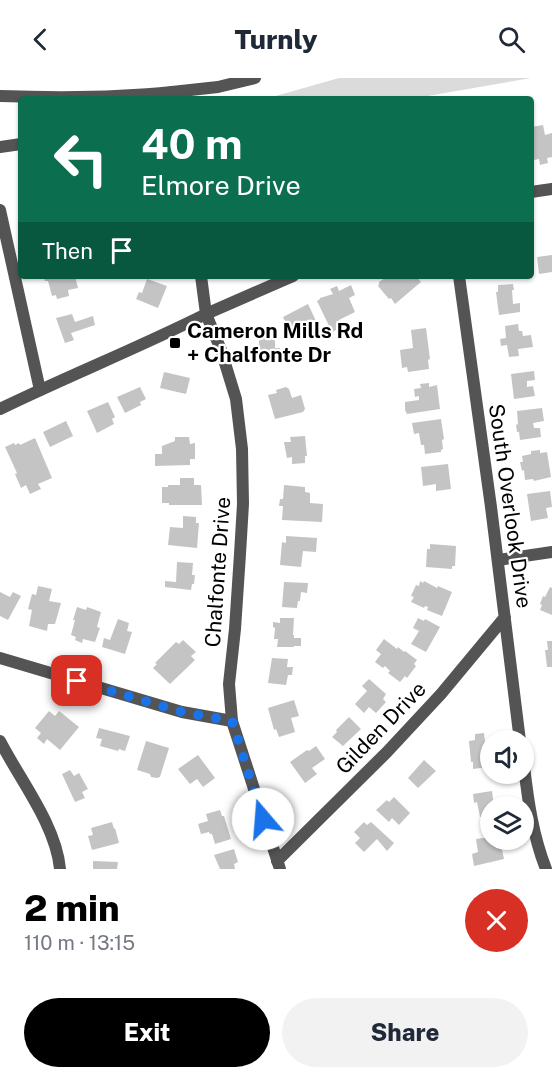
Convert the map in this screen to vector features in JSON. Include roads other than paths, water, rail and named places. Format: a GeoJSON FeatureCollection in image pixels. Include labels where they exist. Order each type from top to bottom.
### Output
{"type":"FeatureCollection","features":[{"type":"Feature","properties":{"kind":"street"},"geometry":{"type":"LineString","coordinates":[[138,96],[172,95],[255,78]]}},
{"type":"Feature","properties":{"kind":"street"},"geometry":{"type":"LineString","coordinates":[[0,96],[18,96]]}},
{"type":"Feature","properties":{"kind":"street"},"geometry":{"type":"LineString","coordinates":[[0,147],[18,144]]}},
{"type":"Feature","properties":{"kind":"street"},"geometry":{"type":"LineString","coordinates":[[534,192],[552,189]]}},
{"type":"Feature","properties":{"kind":"street"},"geometry":{"type":"LineString","coordinates":[[0,210],[40,390]]}},
{"type":"Feature","properties":{"kind":"street","name":"Chalfonte Drive"},"geometry":{"type":"LineString","coordinates":[[201,279],[206,314],[221,350],[236,399],[242,449],[243,504],[235,629],[228,684],[232,721],[279,865]]}},
{"type":"Feature","properties":{"kind":"street"},"geometry":{"type":"LineString","coordinates":[[0,409],[286,279]]}},
{"type":"Feature","properties":{"kind":"street","name":"South Overlook Drive"},"geometry":{"type":"LineString","coordinates":[[459,279],[519,730]]}},
{"type":"Feature","properties":{"kind":"street"},"geometry":{"type":"LineString","coordinates":[[498,560],[552,552]]}},
{"type":"Feature","properties":{"kind":"street","name":"Gilden Drive"},"geometry":{"type":"LineString","coordinates":[[279,865],[441,694],[505,617]]}},
{"type":"Feature","properties":{"kind":"street"},"geometry":{"type":"LineString","coordinates":[[0,658],[182,712],[232,721]]}},
{"type":"Feature","properties":{"kind":"street"},"geometry":{"type":"LineString","coordinates":[[0,741],[46,823],[59,858],[60,869]]}},
{"type":"Feature","properties":{"kind":"street"},"geometry":{"type":"LineString","coordinates":[[526,784],[534,831],[546,869]]}},
{"type":"Feature","properties":{"kind":"place","name":"Cameron Mills Rd + Chalfonte Dr"},"geometry":{"type":"Point","coordinates":[175,343]}}]}
